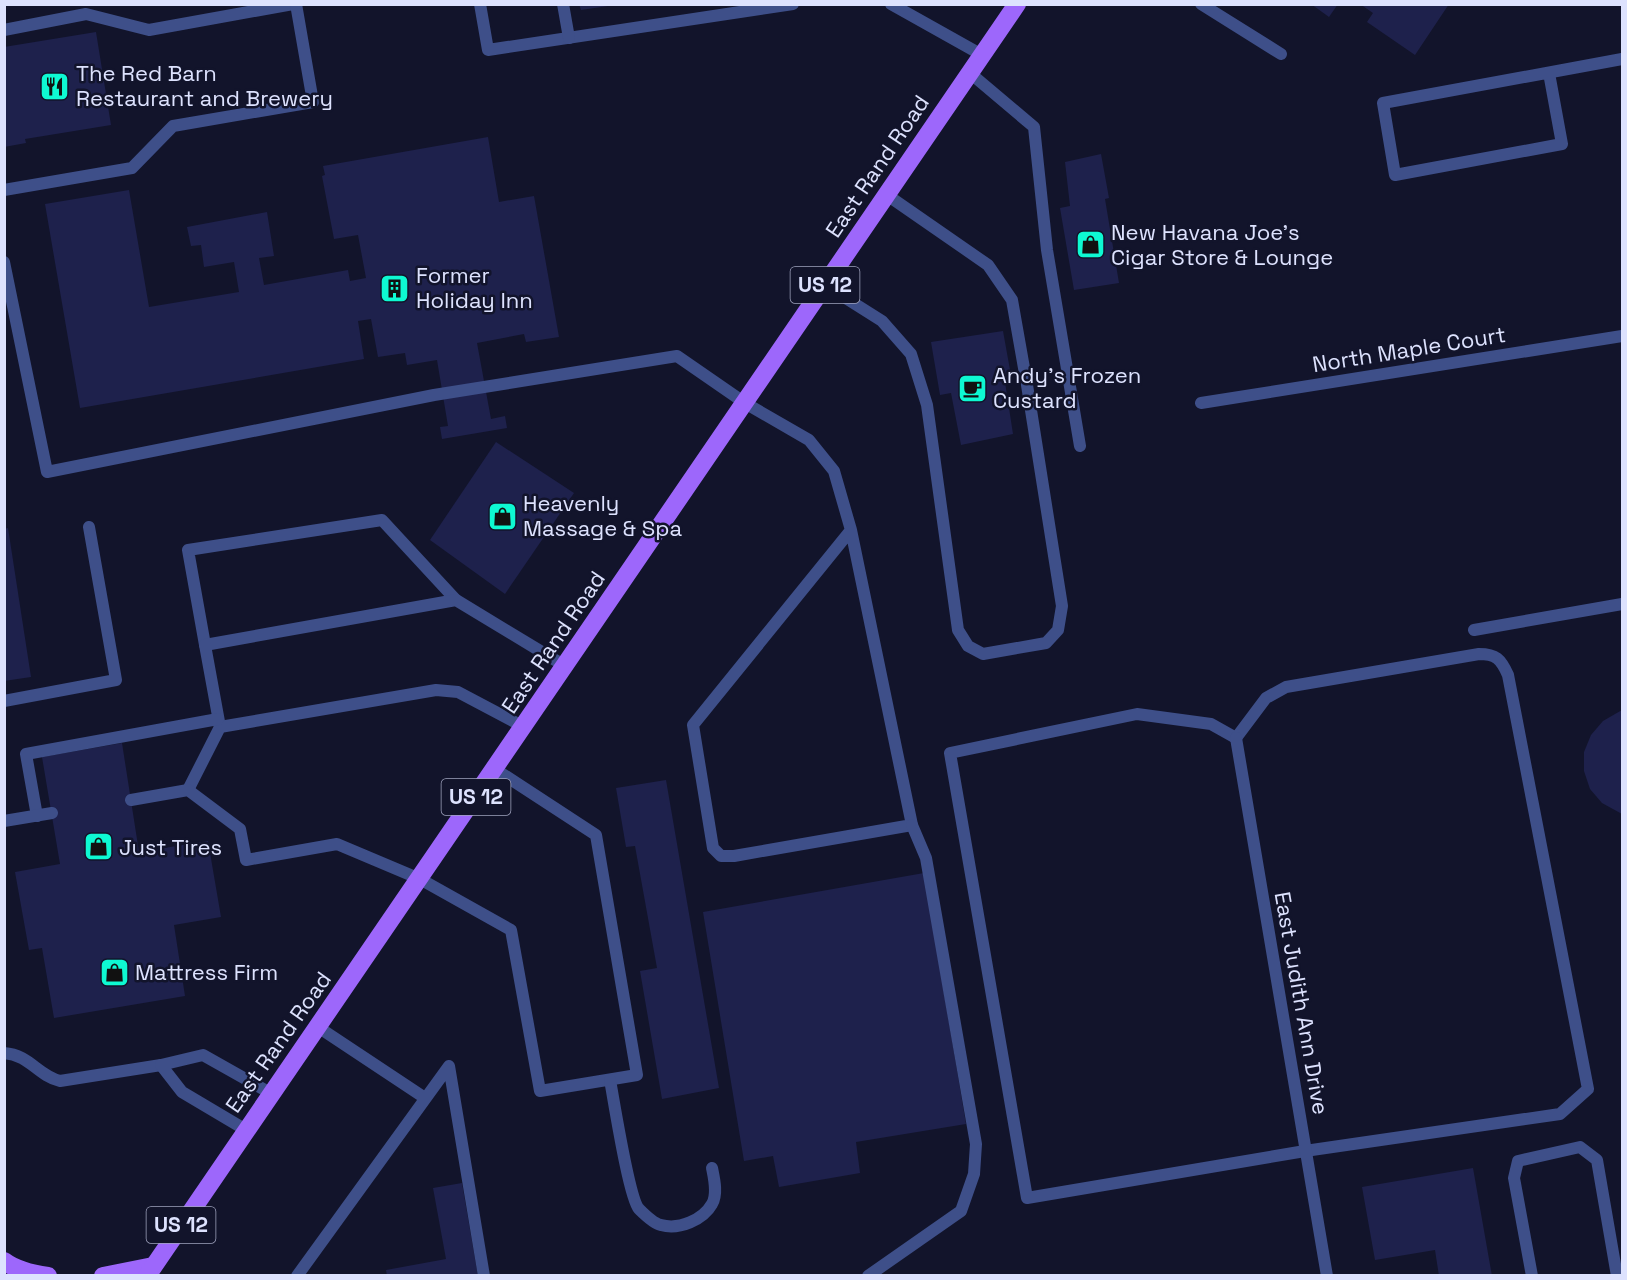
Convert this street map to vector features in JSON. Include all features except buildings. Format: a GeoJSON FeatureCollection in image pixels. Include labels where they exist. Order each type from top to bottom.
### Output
{"type":"FeatureCollection","features":[{"type":"Feature","properties":{"kind":"main road","name":"East Rand Road"},"geometry":{"type":"LineString","coordinates":[[150,1271],[1017,4]]}},
{"type":"Feature","properties":{"kind":"main road"},"geometry":{"type":"LineString","coordinates":[[4,1261],[12,1267],[39,1275],[48,1275]]}},
{"type":"Feature","properties":{"kind":"main road"},"geometry":{"type":"LineString","coordinates":[[103,1275],[150,1271]]}},
{"type":"Feature","properties":{"kind":"street"},"geometry":{"type":"LineString","coordinates":[[4,30],[86,14],[149,30],[294,4],[313,102],[172,126],[132,168],[4,190]]}},
{"type":"Feature","properties":{"kind":"street"},"geometry":{"type":"LineString","coordinates":[[480,4],[488,50],[793,4]]}},
{"type":"Feature","properties":{"kind":"street"},"geometry":{"type":"LineString","coordinates":[[563,4],[569,38]]}},
{"type":"Feature","properties":{"kind":"street"},"geometry":{"type":"LineString","coordinates":[[891,4],[982,55]]}},
{"type":"Feature","properties":{"kind":"street"},"geometry":{"type":"LineString","coordinates":[[1201,4],[1281,54]]}},
{"type":"Feature","properties":{"kind":"street"},"geometry":{"type":"LineString","coordinates":[[1549,73],[1562,144],[1395,175],[1383,103],[1623,59]]}},
{"type":"Feature","properties":{"kind":"street"},"geometry":{"type":"LineString","coordinates":[[970,73],[1034,127],[1047,250],[1080,446]]}},
{"type":"Feature","properties":{"kind":"street"},"geometry":{"type":"LineString","coordinates":[[825,285],[882,321],[911,354],[927,405],[958,630],[968,646],[982,654],[1046,643],[1058,630],[1062,606],[1027,385],[1011,300],[988,266],[887,195]]}},
{"type":"Feature","properties":{"kind":"street"},"geometry":{"type":"LineString","coordinates":[[4,262],[47,472],[434,395],[677,356],[745,403],[809,440],[834,471],[851,530],[912,825],[926,858],[976,1144],[974,1174],[961,1211],[868,1275]]}},
{"type":"Feature","properties":{"kind":"street","name":"North Maple Court"},"geometry":{"type":"LineString","coordinates":[[1201,403],[1623,336]]}},
{"type":"Feature","properties":{"kind":"street"},"geometry":{"type":"LineString","coordinates":[[188,790],[219,723],[188,550],[382,520],[456,600],[565,666]]}},
{"type":"Feature","properties":{"kind":"street"},"geometry":{"type":"LineString","coordinates":[[4,701],[116,680],[89,527]]}},
{"type":"Feature","properties":{"kind":"street"},"geometry":{"type":"LineString","coordinates":[[851,530],[693,725],[713,848],[721,856],[734,856],[912,825]]}},
{"type":"Feature","properties":{"kind":"street"},"geometry":{"type":"LineString","coordinates":[[205,645],[456,600]]}},
{"type":"Feature","properties":{"kind":"street"},"geometry":{"type":"LineString","coordinates":[[1474,630],[1623,604]]}},
{"type":"Feature","properties":{"kind":"street"},"geometry":{"type":"LineString","coordinates":[[1479,654],[1491,654],[1502,662],[1508,675],[1588,1089],[1560,1114],[1305,1151],[1027,1198],[950,753],[1137,714],[1211,724],[1236,738],[1266,698],[1286,687],[1479,654]]}},
{"type":"Feature","properties":{"kind":"street"},"geometry":{"type":"LineString","coordinates":[[37,816],[26,754],[436,690],[458,692],[524,727]]}},
{"type":"Feature","properties":{"kind":"street","name":"East Judith Ann Drive"},"geometry":{"type":"LineString","coordinates":[[1236,738],[1327,1275]]}},
{"type":"Feature","properties":{"kind":"street"},"geometry":{"type":"LineString","coordinates":[[131,800],[188,790],[240,829],[246,860],[337,844],[420,879],[512,930],[540,1091],[637,1076],[596,835],[495,769]]}},
{"type":"Feature","properties":{"kind":"street"},"geometry":{"type":"LineString","coordinates":[[4,821],[51,813]]}},
{"type":"Feature","properties":{"kind":"street"},"geometry":{"type":"LineString","coordinates":[[318,1027],[425,1098]]}},
{"type":"Feature","properties":{"kind":"street"},"geometry":{"type":"LineString","coordinates":[[4,1053],[25,1058],[47,1078],[60,1081],[162,1065],[203,1055],[272,1094]]}},
{"type":"Feature","properties":{"kind":"street"},"geometry":{"type":"LineString","coordinates":[[162,1065],[182,1092],[246,1130]]}},
{"type":"Feature","properties":{"kind":"street"},"geometry":{"type":"LineString","coordinates":[[297,1275],[449,1066],[484,1275]]}},
{"type":"Feature","properties":{"kind":"street"},"geometry":{"type":"LineString","coordinates":[[610,1080],[631,1185],[638,1208],[659,1225],[677,1226],[698,1220],[713,1203],[715,1184],[712,1168]]}},
{"type":"Feature","properties":{"kind":"street"},"geometry":{"type":"LineString","coordinates":[[1532,1275],[1514,1179],[1518,1161],[1580,1147],[1597,1160],[1617,1275]]}},
{"type":"Feature","properties":{"kind":"place","name":"The Red Barn Restaurant and Brewery"},"geometry":{"type":"Point","coordinates":[55,86]}},
{"type":"Feature","properties":{"kind":"place","name":"New Havana Joe's Cigar Store & Lounge"},"geometry":{"type":"Point","coordinates":[1090,245]}},
{"type":"Feature","properties":{"kind":"place","name":"Former Holiday Inn"},"geometry":{"type":"Point","coordinates":[395,288]}},
{"type":"Feature","properties":{"kind":"place","name":"Andy's Frozen Custard"},"geometry":{"type":"Point","coordinates":[972,388]}},
{"type":"Feature","properties":{"kind":"place","name":"Heavenly Massage & Spa"},"geometry":{"type":"Point","coordinates":[502,516]}},
{"type":"Feature","properties":{"kind":"place","name":"Just Tires"},"geometry":{"type":"Point","coordinates":[98,847]}},
{"type":"Feature","properties":{"kind":"place","name":"Mattress Firm"},"geometry":{"type":"Point","coordinates":[114,972]}}]}
